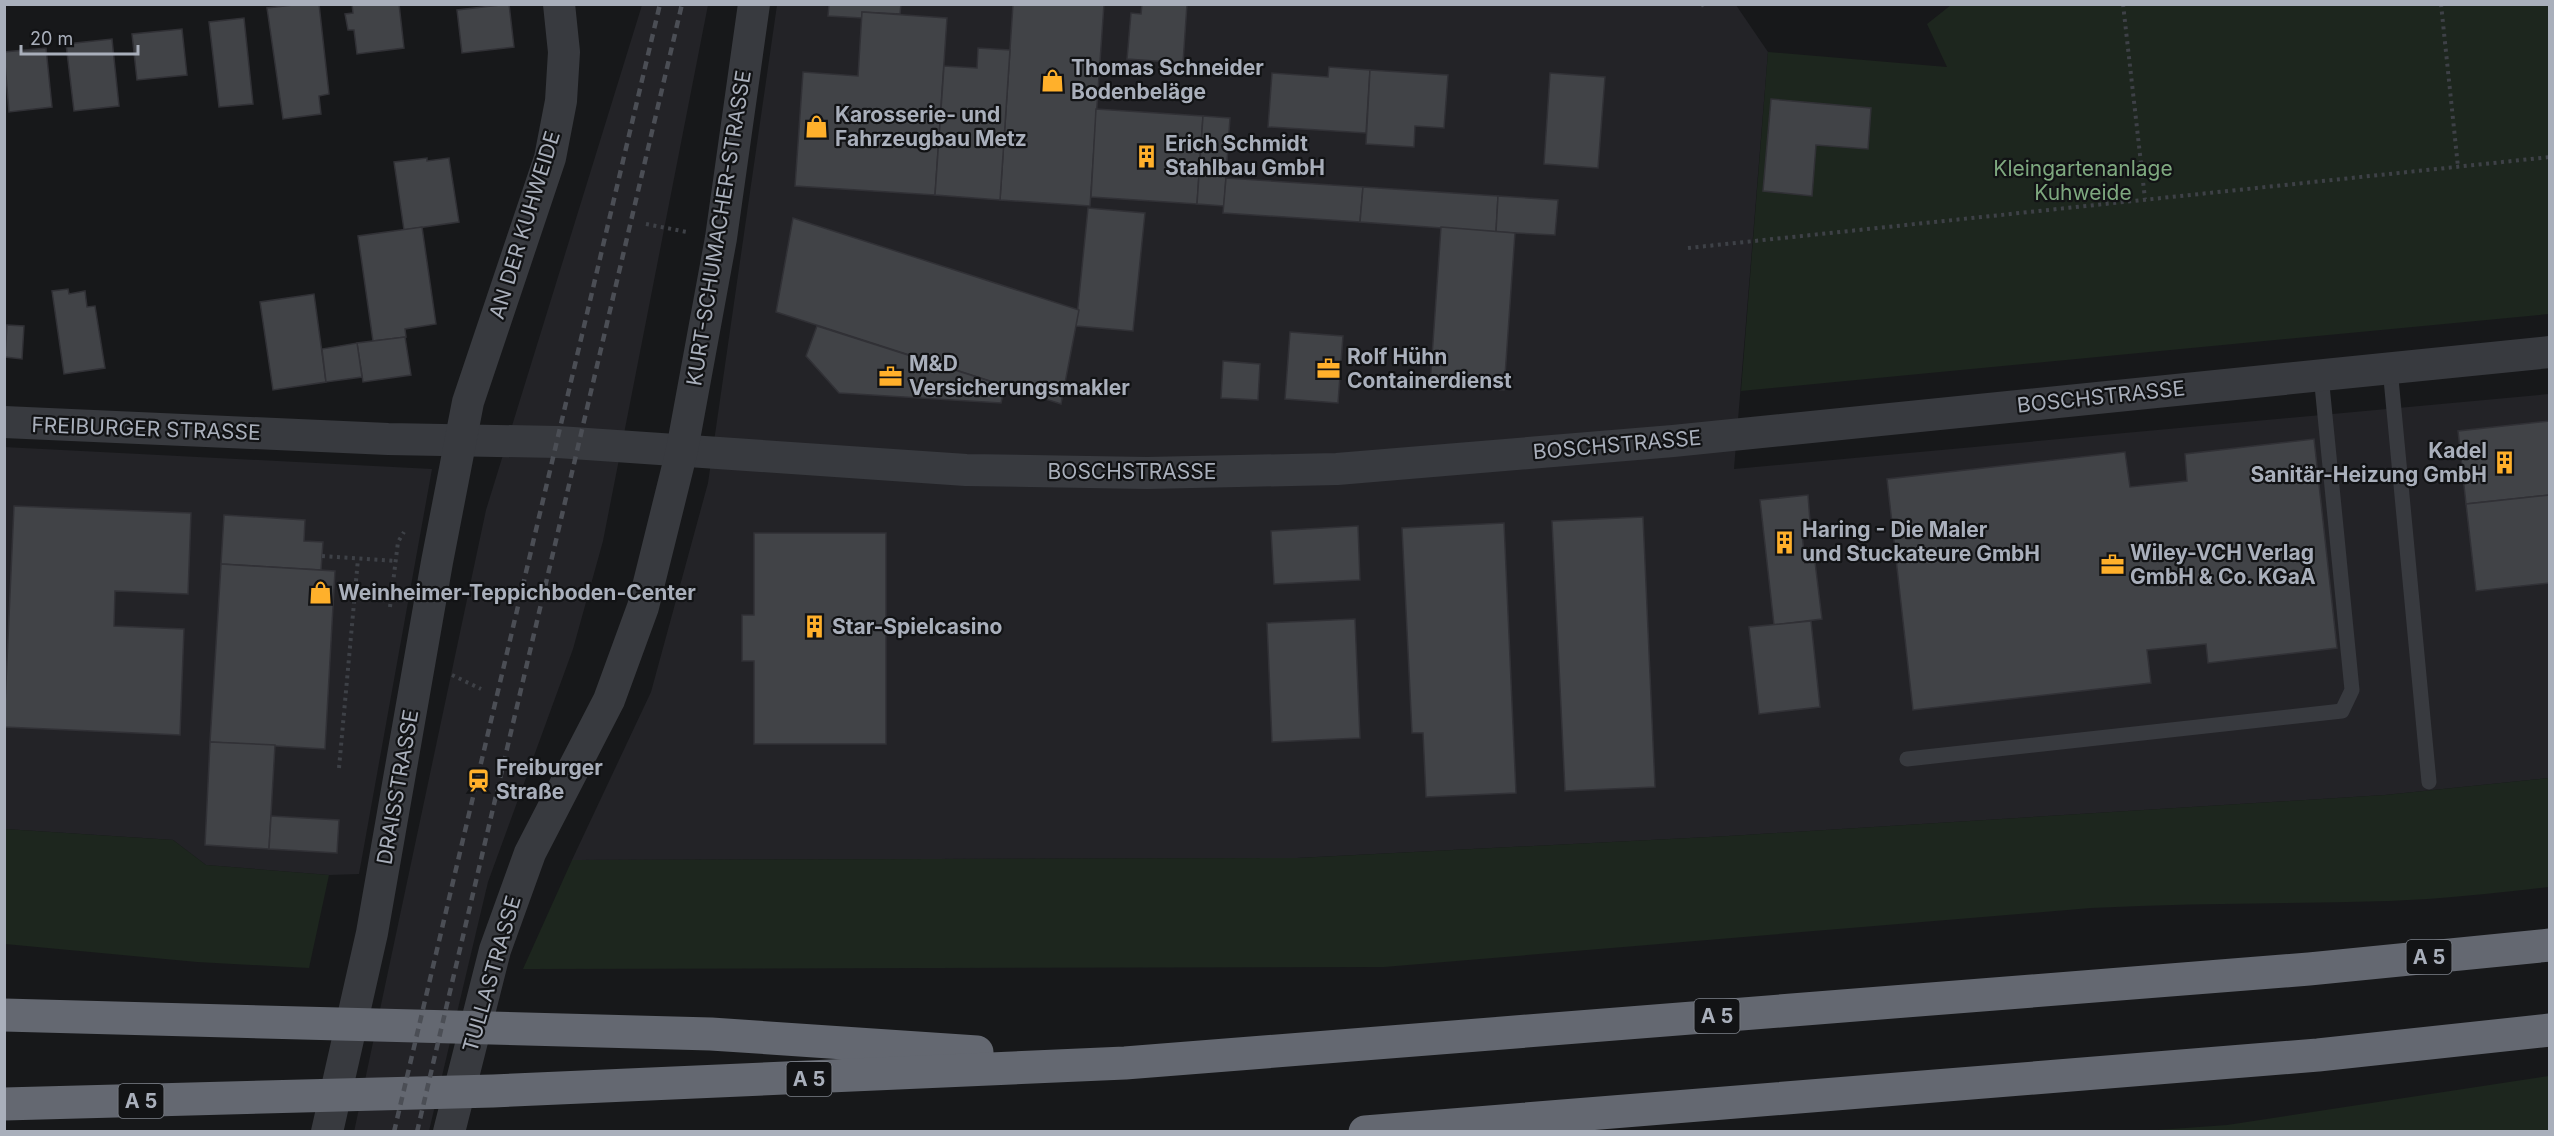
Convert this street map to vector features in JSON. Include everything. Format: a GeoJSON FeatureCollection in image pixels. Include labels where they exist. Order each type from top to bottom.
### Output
{"type":"FeatureCollection","features":[{"type":"Feature","properties":{"kind":"highway","name":"A 5"},"geometry":{"type":"LineString","coordinates":[[4,1104],[277,1099],[1125,1063],[2297,970],[2550,945]]}},
{"type":"Feature","properties":{"kind":"highway"},"geometry":{"type":"LineString","coordinates":[[4,1015],[294,1025],[711,1034],[1125,1063]]}},
{"type":"Feature","properties":{"kind":"highway"},"geometry":{"type":"LineString","coordinates":[[1365,1131],[2318,1055],[2550,1030]]}},
{"type":"Feature","properties":{"kind":"street","name":"AN DER KUHWEIDE"},"geometry":{"type":"LineString","coordinates":[[459,441],[468,402],[550,158],[561,101],[564,52],[559,4]]}},
{"type":"Feature","properties":{"kind":"street","name":"KURT-SCHUMACHER-STRASSE"},"geometry":{"type":"LineString","coordinates":[[682,450],[721,238],[754,4]]}},
{"type":"Feature","properties":{"kind":"street","name":"BOSCHSTRASSE"},"geometry":{"type":"LineString","coordinates":[[682,450],[966,470],[1148,473],[1337,469],[1673,441],[2550,352]]}},
{"type":"Feature","properties":{"kind":"street","name":"FREIBURGER STRASSE"},"geometry":{"type":"LineString","coordinates":[[4,422],[459,441],[558,442],[682,450]]}},
{"type":"Feature","properties":{"kind":"street","name":"DRAISSTRASSE"},"geometry":{"type":"LineString","coordinates":[[327,1131],[372,933],[459,441]]}},
{"type":"Feature","properties":{"kind":"street","name":"TULLASTRASSE"},"geometry":{"type":"LineString","coordinates":[[450,1131],[495,950],[530,853],[609,700],[643,607],[682,450]]}},
{"type":"Feature","properties":{"kind":"lane"},"geometry":{"type":"LineString","coordinates":[[2390,368],[2429,782]]}},
{"type":"Feature","properties":{"kind":"lane"},"geometry":{"type":"LineString","coordinates":[[1907,759],[2342,711],[2352,690],[2321,375]]}},
{"type":"Feature","properties":{"kind":"path"},"geometry":{"type":"LineString","coordinates":[[1702,4],[1706,10]]}},
{"type":"Feature","properties":{"kind":"path"},"geometry":{"type":"LineString","coordinates":[[2123,4],[2145,199]]}},
{"type":"Feature","properties":{"kind":"path"},"geometry":{"type":"LineString","coordinates":[[2440,4],[2458,167]]}},
{"type":"Feature","properties":{"kind":"path"},"geometry":{"type":"LineString","coordinates":[[1688,248],[2550,157]]}},
{"type":"Feature","properties":{"kind":"path"},"geometry":{"type":"LineString","coordinates":[[322,556],[437,562]]}},
{"type":"Feature","properties":{"kind":"path"},"geometry":{"type":"LineString","coordinates":[[339,768],[358,559]]}},
{"type":"Feature","properties":{"kind":"shaded area"},"geometry":{"type":"Polygon","coordinates":[[[642,5],[708,5],[603,541],[573,649],[488,882],[429,1131],[354,1132],[486,510],[642,5]]]}},
{"type":"Feature","properties":{"kind":"shaded area"},"geometry":{"type":"Polygon","coordinates":[[[777,5],[1736,5],[1768,52],[1734,469],[2549,394],[2549,778],[2385,795],[1729,836],[1297,858],[572,860],[651,692],[708,483],[777,5]]]}},
{"type":"Feature","properties":{"kind":"shaded area"},"geometry":{"type":"Polygon","coordinates":[[[4,447],[432,469],[359,874],[329,875],[206,865],[173,840],[5,829],[4,447]]]}},
{"type":"Feature","properties":{"kind":"green space","name":"Kleingartenanlage Kuhweide"},"geometry":{"type":"Polygon","coordinates":[[[1951,5],[2549,5],[2549,314],[1741,391],[1768,52],[1947,67],[1927,24],[1951,5]]]}},
{"type":"Feature","properties":{"kind":"green space"},"geometry":{"type":"Polygon","coordinates":[[[2549,778],[2549,887],[2469,896],[2389,901],[2091,908],[1384,967],[523,969],[572,860],[1298,858],[1729,836],[2385,795],[2549,778]]]}},
{"type":"Feature","properties":{"kind":"green space"},"geometry":{"type":"Polygon","coordinates":[[[5,829],[173,840],[206,865],[329,875],[309,968],[197,962],[5,944],[5,829]]]}},
{"type":"Feature","properties":{"kind":"green space"},"geometry":{"type":"Polygon","coordinates":[[[2549,1076],[2549,1131],[2144,1131],[2227,1125],[2549,1076]]]}},
{"type":"Feature","properties":{"kind":"building"},"geometry":{"type":"Polygon","coordinates":[[[319,4],[329,94],[319,96],[321,114],[283,119],[267,8],[319,4]]]}},
{"type":"Feature","properties":{"kind":"building"},"geometry":{"type":"Polygon","coordinates":[[[352,4],[399,4],[404,48],[357,54],[354,30],[348,30],[345,14],[353,13],[352,4]]]}},
{"type":"Feature","properties":{"kind":"building"},"geometry":{"type":"Polygon","coordinates":[[[509,4],[514,47],[462,53],[457,10],[509,4]]]}},
{"type":"Feature","properties":{"kind":"building"},"geometry":{"type":"Polygon","coordinates":[[[829,4],[901,4],[900,14],[862,12],[862,18],[828,16],[829,4]]]}},
{"type":"Feature","properties":{"kind":"building","name":"Thomas Schneider Bodenbeläge"},"geometry":{"type":"Polygon","coordinates":[[[1013,4],[1104,4],[1090,206],[1000,200],[1013,4]]]}},
{"type":"Feature","properties":{"kind":"building"},"geometry":{"type":"Polygon","coordinates":[[[1142,4],[1187,4],[1183,63],[1127,59],[1131,13],[1141,14],[1142,4]]]}},
{"type":"Feature","properties":{"kind":"building"},"geometry":{"type":"Polygon","coordinates":[[[862,12],[947,18],[935,195],[795,186],[803,72],[858,76],[862,12]]]}},
{"type":"Feature","properties":{"kind":"building"},"geometry":{"type":"Polygon","coordinates":[[[244,18],[253,104],[219,107],[209,22],[244,18]]]}},
{"type":"Feature","properties":{"kind":"building"},"geometry":{"type":"Polygon","coordinates":[[[182,29],[187,75],[137,80],[132,34],[182,29]]]}},
{"type":"Feature","properties":{"kind":"building"},"geometry":{"type":"Polygon","coordinates":[[[112,39],[119,106],[74,111],[66,44],[112,39]]]}},
{"type":"Feature","properties":{"kind":"building"},"geometry":{"type":"Polygon","coordinates":[[[46,48],[52,107],[9,112],[4,52],[46,48]]]}},
{"type":"Feature","properties":{"kind":"building"},"geometry":{"type":"Polygon","coordinates":[[[978,48],[1010,50],[1000,200],[935,195],[944,66],[977,68],[978,48]]]}},
{"type":"Feature","properties":{"kind":"building"},"geometry":{"type":"Polygon","coordinates":[[[1329,67],[1370,70],[1366,133],[1268,127],[1272,73],[1328,77],[1329,67]]]}},
{"type":"Feature","properties":{"kind":"building"},"geometry":{"type":"Polygon","coordinates":[[[1370,70],[1448,75],[1444,128],[1415,126],[1414,147],[1366,144],[1370,70]]]}},
{"type":"Feature","properties":{"kind":"building"},"geometry":{"type":"Polygon","coordinates":[[[1550,73],[1605,77],[1598,168],[1544,164],[1550,73]]]}},
{"type":"Feature","properties":{"kind":"building"},"geometry":{"type":"Polygon","coordinates":[[[1771,99],[1871,108],[1868,149],[1816,145],[1812,196],[1763,191],[1771,99]]]}},
{"type":"Feature","properties":{"kind":"building","name":"Erich Schmidt Stahlbau GmbH"},"geometry":{"type":"Polygon","coordinates":[[[1096,109],[1203,116],[1197,204],[1091,197],[1096,109]]]}},
{"type":"Feature","properties":{"kind":"building"},"geometry":{"type":"Polygon","coordinates":[[[1203,116],[1230,118],[1224,206],[1197,204],[1203,116]]]}},
{"type":"Feature","properties":{"kind":"building"},"geometry":{"type":"Polygon","coordinates":[[[427,158],[427,161],[449,158],[459,222],[404,230],[394,162],[427,158]]]}},
{"type":"Feature","properties":{"kind":"building"},"geometry":{"type":"Polygon","coordinates":[[[1226,178],[1363,187],[1360,222],[1223,213],[1226,178]]]}},
{"type":"Feature","properties":{"kind":"building"},"geometry":{"type":"Polygon","coordinates":[[[1363,187],[1498,196],[1496,232],[1360,222],[1363,187]]]}},
{"type":"Feature","properties":{"kind":"building"},"geometry":{"type":"Polygon","coordinates":[[[1498,196],[1558,200],[1555,235],[1496,232],[1498,196]]]}},
{"type":"Feature","properties":{"kind":"building"},"geometry":{"type":"Polygon","coordinates":[[[1088,208],[1145,213],[1133,331],[1076,326],[1088,208]]]}},
{"type":"Feature","properties":{"kind":"building"},"geometry":{"type":"Polygon","coordinates":[[[793,218],[1079,310],[1061,404],[776,312],[793,218]]]}},
{"type":"Feature","properties":{"kind":"building"},"geometry":{"type":"Polygon","coordinates":[[[422,227],[436,324],[405,329],[406,337],[373,341],[358,236],[422,227]]]}},
{"type":"Feature","properties":{"kind":"building"},"geometry":{"type":"Polygon","coordinates":[[[1441,227],[1515,233],[1504,390],[1430,385],[1441,227]]]}},
{"type":"Feature","properties":{"kind":"building"},"geometry":{"type":"Polygon","coordinates":[[[68,289],[69,294],[85,291],[87,307],[95,306],[105,368],[64,374],[52,291],[68,289]]]}},
{"type":"Feature","properties":{"kind":"building"},"geometry":{"type":"Polygon","coordinates":[[[314,294],[326,382],[273,390],[260,302],[314,294]]]}},
{"type":"Feature","properties":{"kind":"building"},"geometry":{"type":"Polygon","coordinates":[[[7,325],[24,326],[22,359],[5,357],[7,325]]]}},
{"type":"Feature","properties":{"kind":"building"},"geometry":{"type":"Polygon","coordinates":[[[817,326],[1005,386],[1001,403],[839,393],[806,356],[817,326]]]}},
{"type":"Feature","properties":{"kind":"building"},"geometry":{"type":"Polygon","coordinates":[[[1290,332],[1343,336],[1338,403],[1285,399],[1290,332]]]}},
{"type":"Feature","properties":{"kind":"building"},"geometry":{"type":"Polygon","coordinates":[[[405,337],[411,375],[363,382],[357,343],[405,337]]]}},
{"type":"Feature","properties":{"kind":"building"},"geometry":{"type":"Polygon","coordinates":[[[357,343],[362,377],[326,382],[322,349],[357,343]]]}},
{"type":"Feature","properties":{"kind":"building"},"geometry":{"type":"Polygon","coordinates":[[[1223,361],[1260,364],[1258,400],[1221,398],[1223,361]]]}},
{"type":"Feature","properties":{"kind":"building","name":"Kadel Sanitär-Heizung GmbH"},"geometry":{"type":"Polygon","coordinates":[[[2550,421],[2550,495],[2466,504],[2458,431],[2550,421]]]}},
{"type":"Feature","properties":{"kind":"building","name":"Wiley-VCH Verlag GmbH & Co. KGaA"},"geometry":{"type":"Polygon","coordinates":[[[2314,439],[2337,648],[2208,663],[2206,644],[2147,650],[2151,683],[1913,710],[1887,479],[2125,452],[2130,487],[2187,481],[2185,454],[2314,439]]]}},
{"type":"Feature","properties":{"kind":"building","name":"Haring - Die Maler und Stuckateure GmbH"},"geometry":{"type":"Polygon","coordinates":[[[1808,495],[1810,521],[1801,523],[1805,563],[1815,562],[1822,619],[1774,625],[1760,500],[1808,495]]]}},
{"type":"Feature","properties":{"kind":"building"},"geometry":{"type":"Polygon","coordinates":[[[2550,495],[2550,583],[2476,591],[2466,504],[2550,495]]]}},
{"type":"Feature","properties":{"kind":"building"},"geometry":{"type":"Polygon","coordinates":[[[14,506],[191,513],[188,594],[115,591],[114,626],[184,629],[180,735],[4,727],[14,506]]]}},
{"type":"Feature","properties":{"kind":"building"},"geometry":{"type":"Polygon","coordinates":[[[224,515],[305,520],[304,541],[323,542],[321,570],[221,564],[224,515]]]}},
{"type":"Feature","properties":{"kind":"building"},"geometry":{"type":"Polygon","coordinates":[[[1643,517],[1655,787],[1565,791],[1552,521],[1643,517]]]}},
{"type":"Feature","properties":{"kind":"building"},"geometry":{"type":"Polygon","coordinates":[[[1504,523],[1516,793],[1426,797],[1423,733],[1412,733],[1402,528],[1504,523]]]}},
{"type":"Feature","properties":{"kind":"building"},"geometry":{"type":"Polygon","coordinates":[[[1358,526],[1360,580],[1274,584],[1271,531],[1358,526]]]}},
{"type":"Feature","properties":{"kind":"building","name":"Star-Spielcasino"},"geometry":{"type":"Polygon","coordinates":[[[754,533],[886,533],[886,744],[754,744],[754,661],[742,661],[742,615],[754,615],[754,533]]]}},
{"type":"Feature","properties":{"kind":"building"},"geometry":{"type":"Polygon","coordinates":[[[221,564],[335,571],[325,749],[210,742],[221,564]]]}},
{"type":"Feature","properties":{"kind":"building"},"geometry":{"type":"Polygon","coordinates":[[[1355,619],[1360,738],[1272,742],[1267,623],[1355,619]]]}},
{"type":"Feature","properties":{"kind":"building"},"geometry":{"type":"Polygon","coordinates":[[[1811,621],[1820,707],[1759,714],[1749,627],[1811,621]]]}},
{"type":"Feature","properties":{"kind":"building"},"geometry":{"type":"Polygon","coordinates":[[[210,742],[275,745],[269,849],[205,845],[210,742]]]}},
{"type":"Feature","properties":{"kind":"building"},"geometry":{"type":"Polygon","coordinates":[[[271,816],[339,820],[337,853],[269,849],[271,816]]]}},
{"type":"Feature","properties":{"kind":"railway"},"geometry":{"type":"LineString","coordinates":[[394,1132],[660,4]]}},
{"type":"Feature","properties":{"kind":"railway"},"geometry":{"type":"LineString","coordinates":[[417,1132],[682,4]]}},
{"type":"Feature","properties":{"kind":"place","name":"Thomas Schneider Bodenbeläge"},"geometry":{"type":"Point","coordinates":[1053,80]}},
{"type":"Feature","properties":{"kind":"place","name":"Karosserie- und Fahrzeugbau Metz"},"geometry":{"type":"Point","coordinates":[817,127]}},
{"type":"Feature","properties":{"kind":"place","name":"Erich Schmidt Stahlbau GmbH"},"geometry":{"type":"Point","coordinates":[1147,156]}},
{"type":"Feature","properties":{"kind":"place","name":"Rolf Hühn Containerdienst"},"geometry":{"type":"Point","coordinates":[1329,369]}},
{"type":"Feature","properties":{"kind":"place","name":"M&D Versicherungsmakler"},"geometry":{"type":"Point","coordinates":[891,376]}},
{"type":"Feature","properties":{"kind":"place","name":"Kadel Sanitär-Heizung GmbH"},"geometry":{"type":"Point","coordinates":[2505,463]}},
{"type":"Feature","properties":{"kind":"place","name":"Haring - Die Maler und Stuckateure GmbH"},"geometry":{"type":"Point","coordinates":[1784,542]}},
{"type":"Feature","properties":{"kind":"place","name":"Wiley-VCH Verlag GmbH & Co. KGaA"},"geometry":{"type":"Point","coordinates":[2112,565]}},
{"type":"Feature","properties":{"kind":"place","name":"Weinheimer-Teppichboden-Center"},"geometry":{"type":"Point","coordinates":[320,593]}},
{"type":"Feature","properties":{"kind":"place","name":"Star-Spielcasino"},"geometry":{"type":"Point","coordinates":[814,627]}},
{"type":"Feature","properties":{"kind":"place","name":"Freiburger Straße"},"geometry":{"type":"Point","coordinates":[478,780]}}]}
